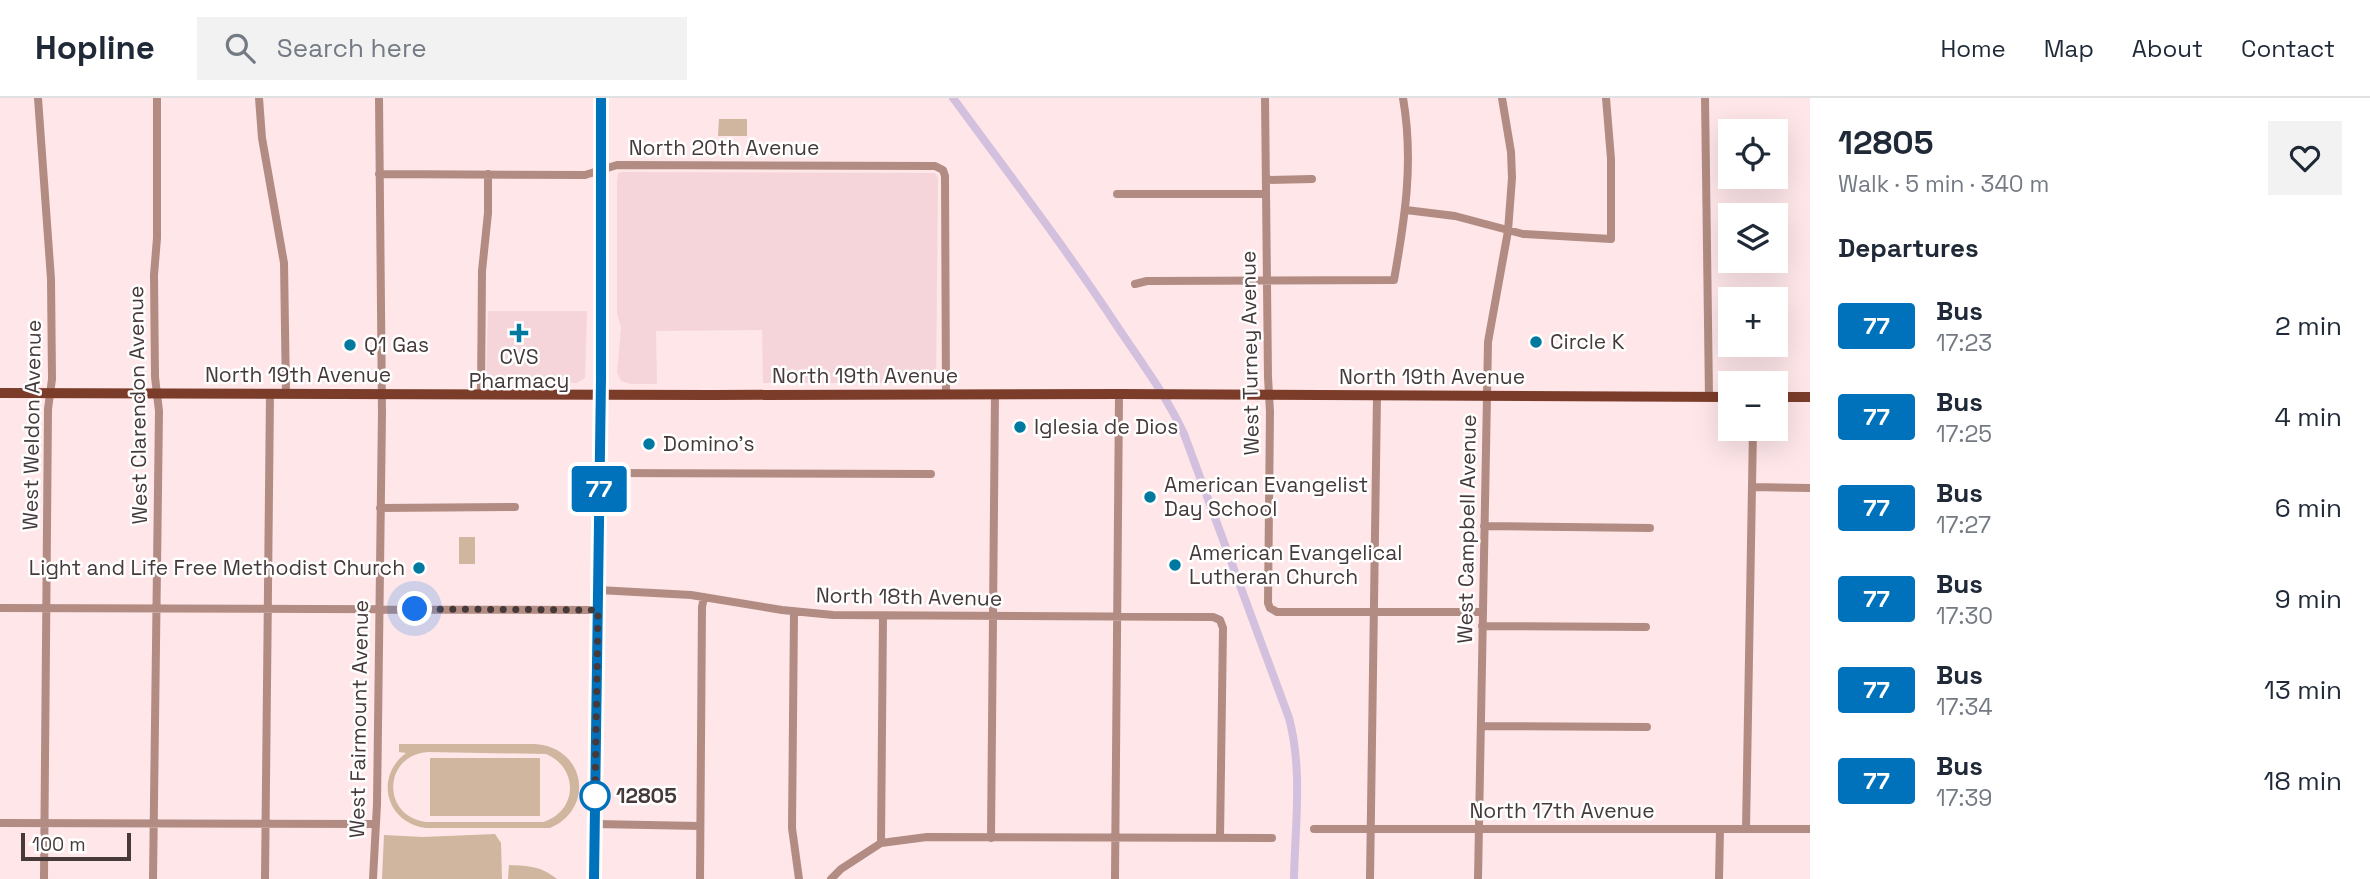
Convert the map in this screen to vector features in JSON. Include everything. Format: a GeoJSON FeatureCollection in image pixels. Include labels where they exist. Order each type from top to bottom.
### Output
{"type":"FeatureCollection","features":[{"type":"Feature","properties":{"kind":"main road"},"geometry":{"type":"LineString","coordinates":[[594,879],[601,395],[601,98]]}},
{"type":"Feature","properties":{"kind":"main road","name":"North 19th Avenue"},"geometry":{"type":"LineString","coordinates":[[0,393],[1718,397]]}},
{"type":"Feature","properties":{"kind":"main road"},"geometry":{"type":"LineString","coordinates":[[1788,397],[1810,397]]}},
{"type":"Feature","properties":{"kind":"street","name":"West Weldon Avenue"},"geometry":{"type":"LineString","coordinates":[[38,98],[51,279],[44,879]]}},
{"type":"Feature","properties":{"kind":"street","name":"West Clarendon Avenue"},"geometry":{"type":"LineString","coordinates":[[153,879],[159,411],[155,377],[154,289],[158,238],[157,98]]}},
{"type":"Feature","properties":{"kind":"street"},"geometry":{"type":"LineString","coordinates":[[259,98],[262,138],[284,263],[286,394]]}},
{"type":"Feature","properties":{"kind":"street","name":"West Fairmount Avenue"},"geometry":{"type":"LineString","coordinates":[[373,879],[381,394],[379,98]]}},
{"type":"Feature","properties":{"kind":"street","name":"West Turney Avenue"},"geometry":{"type":"LineString","coordinates":[[1265,98],[1269,395],[1267,597],[1270,608],[1277,612],[1375,612]]}},
{"type":"Feature","properties":{"kind":"street"},"geometry":{"type":"LineString","coordinates":[[1135,284],[1147,281],[1394,281],[1406,209],[1410,152],[1403,98]]}},
{"type":"Feature","properties":{"kind":"street","name":"West Campbell Avenue"},"geometry":{"type":"LineString","coordinates":[[1478,879],[1489,330],[1508,231],[1512,178],[1511,152],[1502,98]]}},
{"type":"Feature","properties":{"kind":"street"},"geometry":{"type":"LineString","coordinates":[[1406,209],[1455,216],[1508,231],[1611,239],[1611,159],[1606,98]]}},
{"type":"Feature","properties":{"kind":"street"},"geometry":{"type":"LineString","coordinates":[[1705,98],[1709,397]]}},
{"type":"Feature","properties":{"kind":"street","name":"North 20th Avenue"},"geometry":{"type":"LineString","coordinates":[[379,174],[585,174],[617,165],[935,166],[943,170],[946,176],[946,395]]}},
{"type":"Feature","properties":{"kind":"street"},"geometry":{"type":"LineString","coordinates":[[481,394],[482,271],[488,214],[488,174]]}},
{"type":"Feature","properties":{"kind":"street"},"geometry":{"type":"LineString","coordinates":[[1266,180],[1312,179]]}},
{"type":"Feature","properties":{"kind":"street"},"geometry":{"type":"LineString","coordinates":[[1117,194],[1266,194]]}},
{"type":"Feature","properties":{"kind":"street"},"geometry":{"type":"LineString","coordinates":[[265,879],[270,394]]}},
{"type":"Feature","properties":{"kind":"street"},"geometry":{"type":"LineString","coordinates":[[1115,879],[1119,394]]}},
{"type":"Feature","properties":{"kind":"street"},"geometry":{"type":"LineString","coordinates":[[990,838],[995,395]]}},
{"type":"Feature","properties":{"kind":"street"},"geometry":{"type":"LineString","coordinates":[[1370,879],[1377,396]]}},
{"type":"Feature","properties":{"kind":"street"},"geometry":{"type":"LineString","coordinates":[[1746,829],[1753,441]]}},
{"type":"Feature","properties":{"kind":"street"},"geometry":{"type":"LineString","coordinates":[[599,473],[931,474]]}},
{"type":"Feature","properties":{"kind":"street"},"geometry":{"type":"LineString","coordinates":[[1752,487],[1810,488]]}},
{"type":"Feature","properties":{"kind":"street"},"geometry":{"type":"LineString","coordinates":[[380,508],[515,507]]}},
{"type":"Feature","properties":{"kind":"street"},"geometry":{"type":"LineString","coordinates":[[1484,526],[1650,528]]}},
{"type":"Feature","properties":{"kind":"street","name":"North 18th Avenue"},"geometry":{"type":"LineString","coordinates":[[598,590],[704,597],[794,612],[883,616],[1213,617],[1220,620],[1223,628],[1220,838]]}},
{"type":"Feature","properties":{"kind":"street"},"geometry":{"type":"LineString","coordinates":[[700,879],[704,597]]}},
{"type":"Feature","properties":{"kind":"street"},"geometry":{"type":"LineString","coordinates":[[0,608],[598,610]]}},
{"type":"Feature","properties":{"kind":"street"},"geometry":{"type":"LineString","coordinates":[[794,612],[792,828],[799,879]]}},
{"type":"Feature","properties":{"kind":"street"},"geometry":{"type":"LineString","coordinates":[[1375,612],[1483,612]]}},
{"type":"Feature","properties":{"kind":"street"},"geometry":{"type":"LineString","coordinates":[[881,843],[883,616]]}},
{"type":"Feature","properties":{"kind":"street"},"geometry":{"type":"LineString","coordinates":[[1482,626],[1646,627]]}},
{"type":"Feature","properties":{"kind":"street"},"geometry":{"type":"LineString","coordinates":[[1481,726],[1647,727]]}},
{"type":"Feature","properties":{"kind":"street"},"geometry":{"type":"LineString","coordinates":[[0,823],[375,824]]}},
{"type":"Feature","properties":{"kind":"street"},"geometry":{"type":"LineString","coordinates":[[595,824],[700,826]]}},
{"type":"Feature","properties":{"kind":"street","name":"North 17th Avenue"},"geometry":{"type":"LineString","coordinates":[[1314,829],[1810,829]]}},
{"type":"Feature","properties":{"kind":"street"},"geometry":{"type":"LineString","coordinates":[[1719,879],[1720,829]]}},
{"type":"Feature","properties":{"kind":"street"},"geometry":{"type":"LineString","coordinates":[[831,879],[841,869],[881,843],[927,837],[1272,838]]}},
{"type":"Feature","properties":{"kind":"shaded area"},"geometry":{"type":"Polygon","coordinates":[[[719,119],[747,119],[747,136],[718,136],[719,119]]]}},
{"type":"Feature","properties":{"kind":"shaded area"},"geometry":{"type":"Polygon","coordinates":[[[618,173],[935,173],[938,178],[936,381],[763,383],[762,330],[656,331],[657,384],[631,384],[621,381],[617,373],[621,328],[617,313],[617,182],[618,173]]]}},
{"type":"Feature","properties":{"kind":"shaded area"},"geometry":{"type":"Polygon","coordinates":[[[488,311],[587,311],[585,378],[577,383],[514,379],[490,382],[486,377],[488,311]]]}},
{"type":"Feature","properties":{"kind":"shaded area"},"geometry":{"type":"Polygon","coordinates":[[[459,537],[475,537],[475,564],[459,564],[459,537]]]}},
{"type":"Feature","properties":{"kind":"shaded area"},"geometry":{"type":"Polygon","coordinates":[[[399,744],[535,744],[552,748],[565,756],[574,767],[579,793],[574,807],[565,819],[550,828],[426,828],[402,818],[389,798],[390,774],[406,753],[399,752],[399,744]],[[428,752],[413,756],[402,763],[396,774],[393,786],[395,798],[401,809],[411,817],[426,822],[543,822],[563,809],[570,789],[564,769],[557,760],[546,754],[428,752]]]}},
{"type":"Feature","properties":{"kind":"shaded area"},"geometry":{"type":"Polygon","coordinates":[[[430,758],[540,758],[540,816],[430,816],[430,758]]]}},
{"type":"Feature","properties":{"kind":"shaded area"},"geometry":{"type":"Polygon","coordinates":[[[495,834],[501,843],[502,879],[382,879],[384,835],[423,837],[495,834]]]}},
{"type":"Feature","properties":{"kind":"shaded area"},"geometry":{"type":"Polygon","coordinates":[[[509,865],[534,867],[557,879],[508,879],[509,865]]]}},
{"type":"Feature","properties":{"kind":"waterway"},"geometry":{"type":"LineString","coordinates":[[953,98],[1099,300],[1162,393],[1184,434],[1289,718],[1297,778],[1294,879]]}},
{"type":"Feature","properties":{"kind":"bus line","name":"77"},"geometry":{"type":"LineString","coordinates":[[594,879],[601,379],[601,98]]}},
{"type":"Feature","properties":{"kind":"place","name":"CVS Pharmacy"},"geometry":{"type":"Point","coordinates":[519,333]}},
{"type":"Feature","properties":{"kind":"place","name":"Circle K"},"geometry":{"type":"Point","coordinates":[1536,342]}},
{"type":"Feature","properties":{"kind":"place","name":"Q1 Gas"},"geometry":{"type":"Point","coordinates":[350,345]}},
{"type":"Feature","properties":{"kind":"place","name":"Iglesia de Dios"},"geometry":{"type":"Point","coordinates":[1020,427]}},
{"type":"Feature","properties":{"kind":"place","name":"Domino's"},"geometry":{"type":"Point","coordinates":[649,444]}},
{"type":"Feature","properties":{"kind":"place","name":"American Evangelist Day School"},"geometry":{"type":"Point","coordinates":[1150,497]}},
{"type":"Feature","properties":{"kind":"place","name":"American Evangelical Lutheran Church"},"geometry":{"type":"Point","coordinates":[1175,565]}},
{"type":"Feature","properties":{"kind":"place","name":"Light and Life Free Methodist Church"},"geometry":{"type":"Point","coordinates":[419,568]}},
{"type":"Feature","properties":{"kind":"place","name":"12805"},"geometry":{"type":"Point","coordinates":[595,796]}},
{"type":"Feature","properties":{"kind":"route"},"geometry":{"type":"LineString","coordinates":[[415,609],[598,610],[595,796]]}}]}
